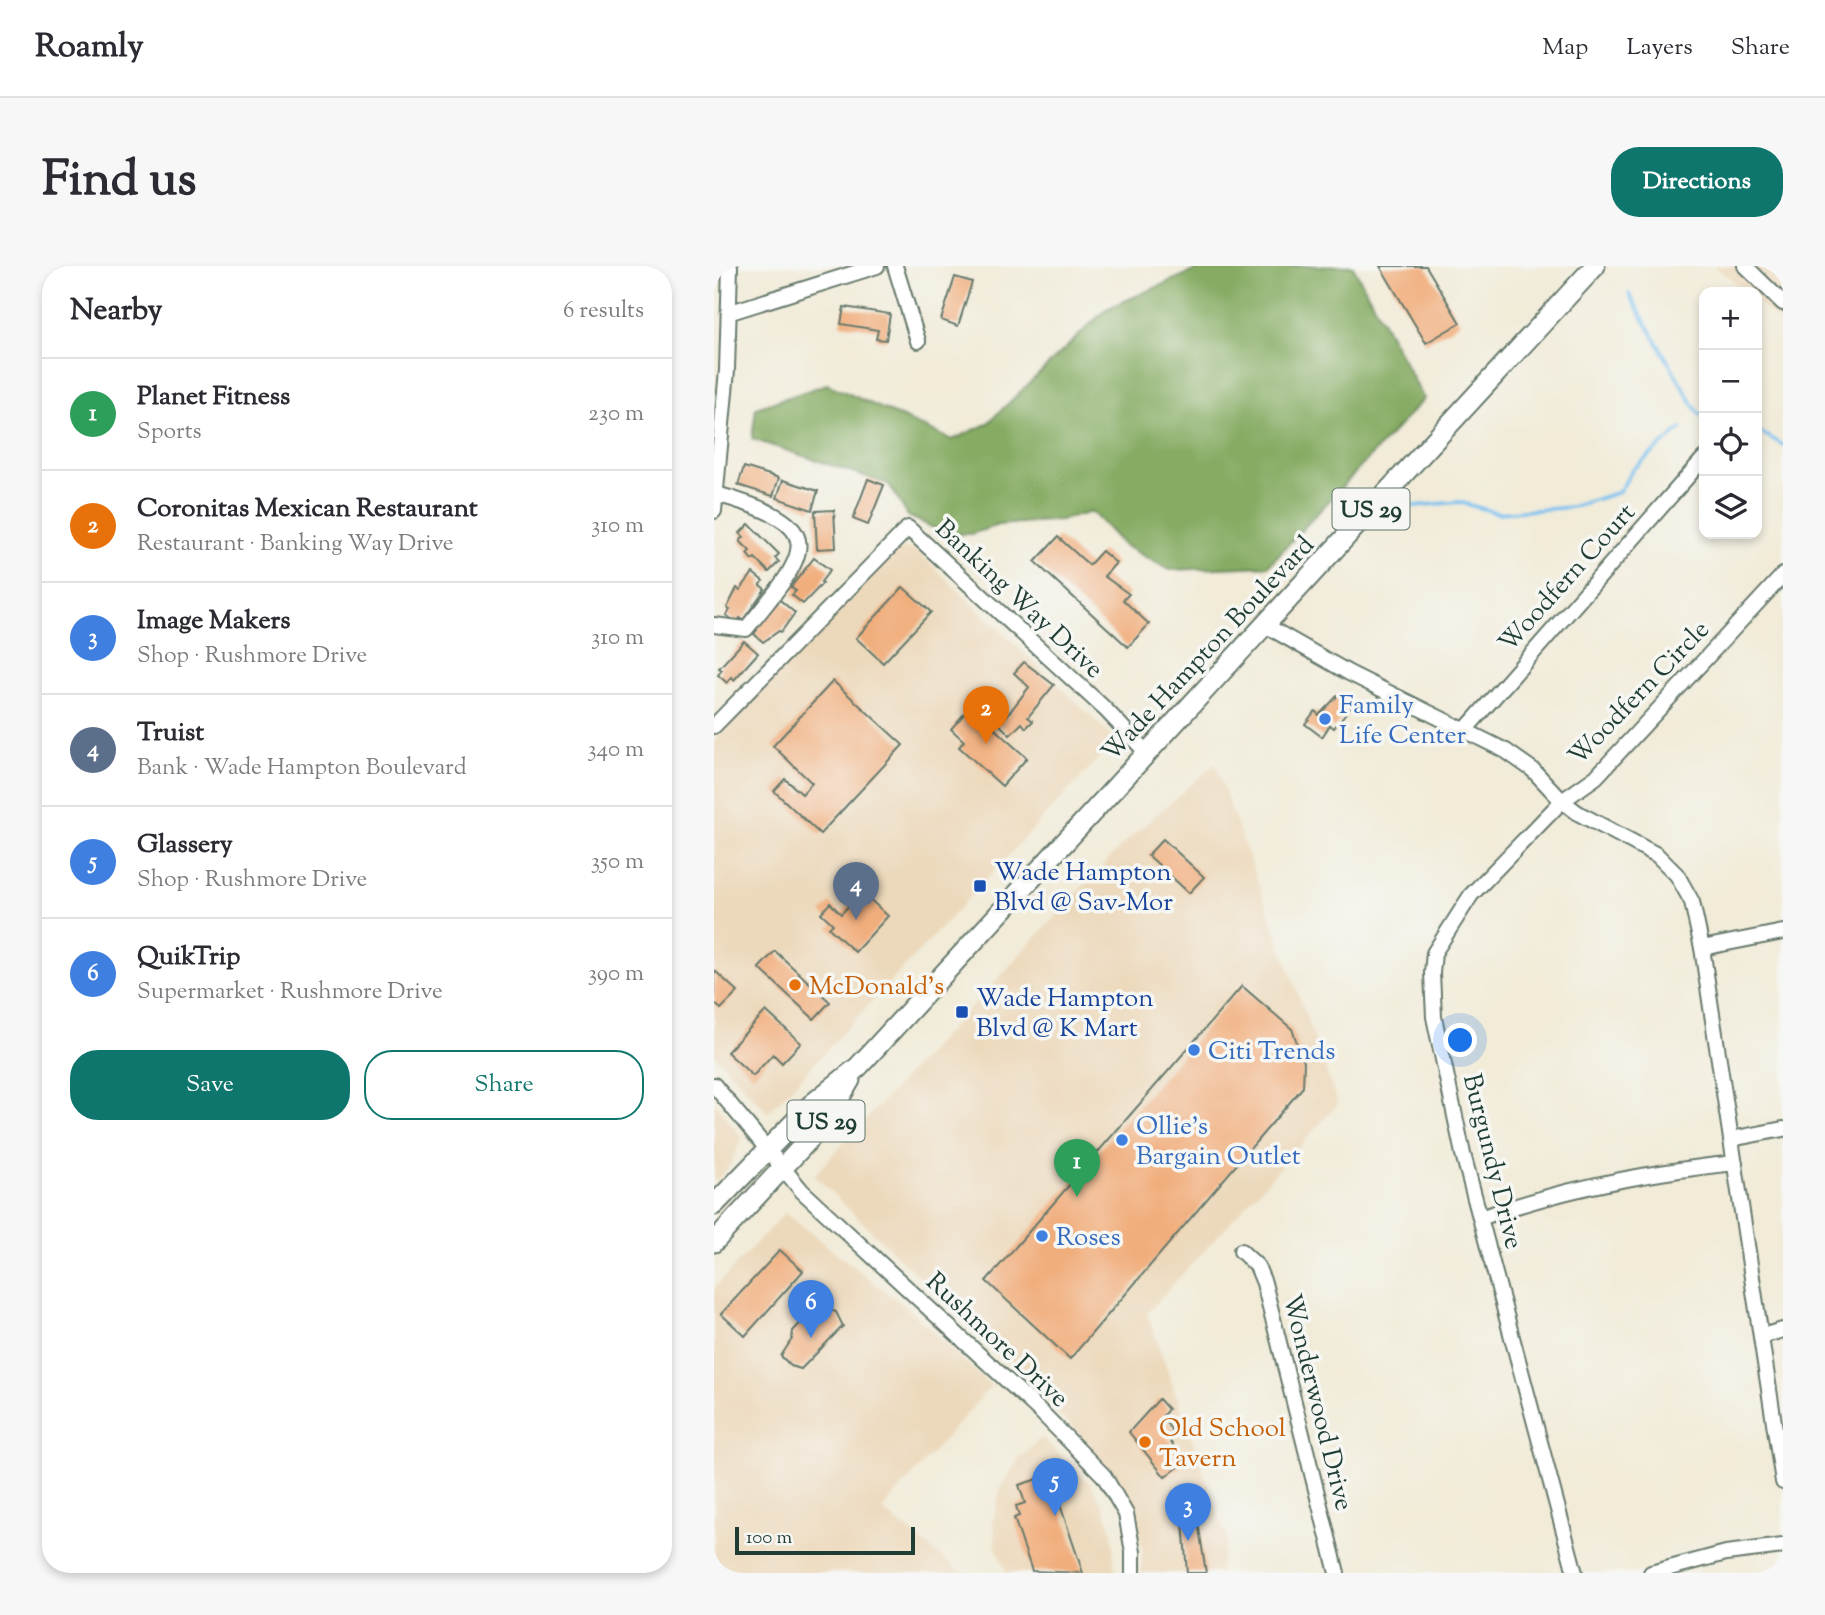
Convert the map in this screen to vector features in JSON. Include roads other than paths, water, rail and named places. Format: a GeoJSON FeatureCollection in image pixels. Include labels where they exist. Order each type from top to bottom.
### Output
{"type":"FeatureCollection","features":[{"type":"Feature","properties":{"kind":"main road","name":"Wade Hampton Boulevard"},"geometry":{"type":"LineString","coordinates":[[714,1205],[811,1105],[858,1067],[1595,266]]}},
{"type":"Feature","properties":{"kind":"main road","name":"Wade Hampton Boulevard"},"geometry":{"type":"LineString","coordinates":[[714,1242],[826,1121],[858,1067]]}},
{"type":"Feature","properties":{"kind":"street"},"geometry":{"type":"LineString","coordinates":[[714,511],[731,312],[730,266]]}},
{"type":"Feature","properties":{"kind":"street"},"geometry":{"type":"LineString","coordinates":[[731,312],[877,266]]}},
{"type":"Feature","properties":{"kind":"street"},"geometry":{"type":"LineString","coordinates":[[895,266],[918,341]]}},
{"type":"Feature","properties":{"kind":"street"},"geometry":{"type":"LineString","coordinates":[[1745,266],[1783,303]]}},
{"type":"Feature","properties":{"kind":"street","name":"Woodfern Court"},"geometry":{"type":"LineString","coordinates":[[1466,729],[1699,464]]}},
{"type":"Feature","properties":{"kind":"street"},"geometry":{"type":"LineString","coordinates":[[714,625],[746,629],[788,577],[799,555],[796,535],[780,515],[716,494]]}},
{"type":"Feature","properties":{"kind":"street","name":"Banking Way Drive"},"geometry":{"type":"LineString","coordinates":[[714,726],[908,528],[1105,709],[1146,752]]}},
{"type":"Feature","properties":{"kind":"street","name":"Woodfern Circle"},"geometry":{"type":"LineString","coordinates":[[1265,625],[1361,679],[1466,729],[1533,770],[1562,801],[1596,776],[1783,575]]}},
{"type":"Feature","properties":{"kind":"street"},"geometry":{"type":"LineString","coordinates":[[1562,801],[1646,848],[1668,865],[1692,902],[1702,948],[1783,1482]]}},
{"type":"Feature","properties":{"kind":"street","name":"Burgundy Drive"},"geometry":{"type":"LineString","coordinates":[[1562,801],[1471,895],[1445,932],[1434,953],[1432,1001],[1464,1154],[1575,1573]]}},
{"type":"Feature","properties":{"kind":"street"},"geometry":{"type":"LineString","coordinates":[[1702,948],[1783,932]]}},
{"type":"Feature","properties":{"kind":"street","name":"Rushmore Drive"},"geometry":{"type":"LineString","coordinates":[[714,1085],[826,1215],[1035,1406],[1104,1476],[1126,1514],[1133,1552],[1133,1573]]}},
{"type":"Feature","properties":{"kind":"street"},"geometry":{"type":"LineString","coordinates":[[1731,1139],[1783,1129]]}},
{"type":"Feature","properties":{"kind":"street"},"geometry":{"type":"LineString","coordinates":[[1482,1217],[1539,1199],[1625,1179],[1735,1163]]}},
{"type":"Feature","properties":{"kind":"street","name":"Wonderwood Drive"},"geometry":{"type":"LineString","coordinates":[[1241,1251],[1257,1266],[1264,1283],[1337,1573]]}},
{"type":"Feature","properties":{"kind":"street"},"geometry":{"type":"LineString","coordinates":[[1762,1336],[1783,1330]]}},
{"type":"Feature","properties":{"kind":"street"},"geometry":{"type":"LineString","coordinates":[[1651,1573],[1726,1553],[1783,1546]]}},
{"type":"Feature","properties":{"kind":"waterway"},"geometry":{"type":"LineString","coordinates":[[1629,294],[1699,413]]}},
{"type":"Feature","properties":{"kind":"waterway"},"geometry":{"type":"LineString","coordinates":[[1414,506],[1459,502],[1498,513],[1572,507],[1619,492],[1633,469],[1682,428]]}},
{"type":"Feature","properties":{"kind":"waterway"},"geometry":{"type":"LineString","coordinates":[[1762,433],[1783,445]]}},
{"type":"Feature","properties":{"kind":"place","name":"Family Life Center"},"geometry":{"type":"Point","coordinates":[1325,719]}},
{"type":"Feature","properties":{"kind":"place","name":"Coronitas Mexican Restaurant"},"geometry":{"type":"Point","coordinates":[986,744]}},
{"type":"Feature","properties":{"kind":"place","name":"Wade Hampton Blvd @ Sav-Mor"},"geometry":{"type":"Point","coordinates":[980,886]}},
{"type":"Feature","properties":{"kind":"place","name":"Truist"},"geometry":{"type":"Point","coordinates":[856,920]}},
{"type":"Feature","properties":{"kind":"place","name":"McDonald's"},"geometry":{"type":"Point","coordinates":[795,985]}},
{"type":"Feature","properties":{"kind":"place","name":"Wade Hampton Blvd @ K Mart"},"geometry":{"type":"Point","coordinates":[962,1012]}},
{"type":"Feature","properties":{"kind":"place","name":"Citi Trends"},"geometry":{"type":"Point","coordinates":[1194,1050]}},
{"type":"Feature","properties":{"kind":"place","name":"Ollie's Bargain Outlet"},"geometry":{"type":"Point","coordinates":[1122,1140]}},
{"type":"Feature","properties":{"kind":"place","name":"Planet Fitness"},"geometry":{"type":"Point","coordinates":[1077,1197]}},
{"type":"Feature","properties":{"kind":"place","name":"Roses"},"geometry":{"type":"Point","coordinates":[1042,1236]}},
{"type":"Feature","properties":{"kind":"place","name":"QuikTrip"},"geometry":{"type":"Point","coordinates":[811,1338]}},
{"type":"Feature","properties":{"kind":"place","name":"Old School Tavern"},"geometry":{"type":"Point","coordinates":[1145,1442]}},
{"type":"Feature","properties":{"kind":"place","name":"Glassery"},"geometry":{"type":"Point","coordinates":[1055,1516]}},
{"type":"Feature","properties":{"kind":"place","name":"Image Makers"},"geometry":{"type":"Point","coordinates":[1188,1541]}}]}
